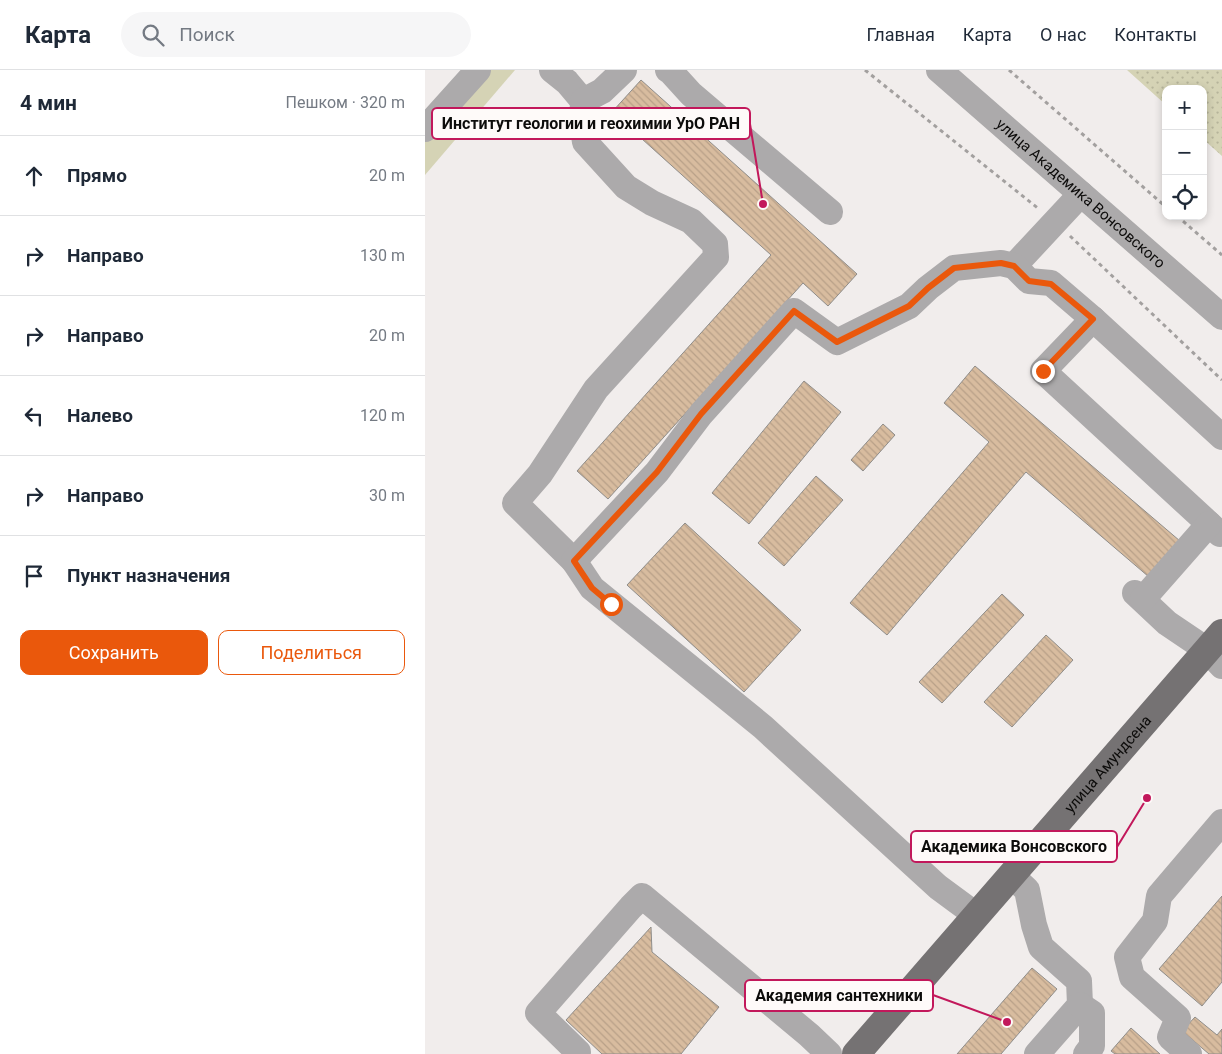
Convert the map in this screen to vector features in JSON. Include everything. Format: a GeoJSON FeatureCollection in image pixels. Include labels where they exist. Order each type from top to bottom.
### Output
{"type":"FeatureCollection","features":[{"type":"Feature","properties":{"kind":"main road","name":"улица Амундсена"},"geometry":{"type":"LineString","coordinates":[[856,1054],[1011,875],[1217,650]]}},
{"type":"Feature","properties":{"kind":"street"},"geometry":{"type":"LineString","coordinates":[[428,119],[478,70]]}},
{"type":"Feature","properties":{"kind":"street"},"geometry":{"type":"LineString","coordinates":[[552,70],[567,82],[583,101],[582,123],[585,142],[626,187],[652,203],[691,221],[715,244],[716,257],[596,389],[540,474],[515,503],[574,561],[592,588],[763,726],[938,887],[976,915]]}},
{"type":"Feature","properties":{"kind":"street"},"geometry":{"type":"LineString","coordinates":[[583,101],[602,91],[624,70]]}},
{"type":"Feature","properties":{"kind":"street"},"geometry":{"type":"LineString","coordinates":[[668,70],[691,94],[830,212]]}},
{"type":"Feature","properties":{"kind":"street","name":"улица Академика Вонсовского"},"geometry":{"type":"LineString","coordinates":[[939,70],[1222,317]]}},
{"type":"Feature","properties":{"kind":"street"},"geometry":{"type":"LineString","coordinates":[[1014,266],[1081,194]]}},
{"type":"Feature","properties":{"kind":"street"},"geometry":{"type":"LineString","coordinates":[[574,561],[657,472],[701,414],[794,311],[837,342],[909,306],[954,268],[1001,263],[1014,266],[1029,281],[1051,284],[1093,319],[1222,438]]}},
{"type":"Feature","properties":{"kind":"street"},"geometry":{"type":"LineString","coordinates":[[1093,319],[1043,371],[1216,528],[1139,596],[1167,623],[1217,650]]}},
{"type":"Feature","properties":{"kind":"street"},"geometry":{"type":"LineString","coordinates":[[1189,1054],[1170,1037],[1178,1018],[1132,977],[1127,957],[1155,922],[1159,896],[1222,822]]}},
{"type":"Feature","properties":{"kind":"street"},"geometry":{"type":"LineString","coordinates":[[1011,875],[1027,890],[1034,925],[1041,947],[1079,981],[1080,1005],[1037,1054]]}},
{"type":"Feature","properties":{"kind":"street"},"geometry":{"type":"LineString","coordinates":[[578,1054],[538,1012],[642,896],[809,1035],[829,1054]]}},
{"type":"Feature","properties":{"kind":"street"},"geometry":{"type":"LineString","coordinates":[[1080,1005],[1092,1013],[1092,1046],[1086,1054]]}},
{"type":"Feature","properties":{"kind":"path"},"geometry":{"type":"LineString","coordinates":[[1009,70],[1162,203]]}},
{"type":"Feature","properties":{"kind":"path"},"geometry":{"type":"LineString","coordinates":[[1182,220],[1222,255]]}},
{"type":"Feature","properties":{"kind":"shaded area"},"geometry":{"type":"Polygon","coordinates":[[[487,70],[515,70],[425,175],[425,140],[487,70]]]}},
{"type":"Feature","properties":{"kind":"shaded area"},"geometry":{"type":"Polygon","coordinates":[[[1127,70],[1222,70],[1222,156],[1207,143],[1207,85],[1162,85],[1162,101],[1127,70]]]}},
{"type":"Feature","properties":{"kind":"building"},"geometry":{"type":"Polygon","coordinates":[[[641,80],[857,274],[828,306],[803,283],[608,499],[577,471],[771,255],[612,112],[641,80]]]}},
{"type":"Feature","properties":{"kind":"building"},"geometry":{"type":"Polygon","coordinates":[[[975,366],[1180,541],[1149,577],[1026,472],[887,635],[850,603],[989,442],[944,403],[975,366]]]}},
{"type":"Feature","properties":{"kind":"building"},"geometry":{"type":"Polygon","coordinates":[[[804,381],[841,412],[749,524],[712,493],[804,381]]]}},
{"type":"Feature","properties":{"kind":"building"},"geometry":{"type":"Polygon","coordinates":[[[883,424],[895,435],[863,471],[851,460],[883,424]]]}},
{"type":"Feature","properties":{"kind":"building"},"geometry":{"type":"Polygon","coordinates":[[[816,476],[843,500],[784,566],[758,543],[816,476]]]}},
{"type":"Feature","properties":{"kind":"building"},"geometry":{"type":"Polygon","coordinates":[[[685,523],[801,630],[744,692],[627,585],[685,523]]]}},
{"type":"Feature","properties":{"kind":"building"},"geometry":{"type":"Polygon","coordinates":[[[1002,594],[1024,615],[942,703],[919,682],[1002,594]]]}},
{"type":"Feature","properties":{"kind":"building"},"geometry":{"type":"Polygon","coordinates":[[[1046,635],[1073,660],[1012,727],[984,702],[1046,635]]]}},
{"type":"Feature","properties":{"kind":"building"},"geometry":{"type":"Polygon","coordinates":[[[1222,896],[1222,982],[1202,1006],[1159,969],[1222,896]]]}},
{"type":"Feature","properties":{"kind":"building"},"geometry":{"type":"Polygon","coordinates":[[[651,927],[652,952],[719,1007],[681,1054],[602,1054],[566,1020],[651,927]]]}},
{"type":"Feature","properties":{"kind":"building"},"geometry":{"type":"Polygon","coordinates":[[[1032,968],[1057,989],[1001,1054],[957,1054],[1032,968]]]}},
{"type":"Feature","properties":{"kind":"building"},"geometry":{"type":"Polygon","coordinates":[[[1195,1017],[1217,1035],[1222,1029],[1222,1054],[1209,1054],[1182,1031],[1195,1017]]]}},
{"type":"Feature","properties":{"kind":"building"},"geometry":{"type":"Polygon","coordinates":[[[1131,1028],[1160,1054],[1115,1054],[1111,1051],[1131,1028]]]}},
{"type":"Feature","properties":{"kind":"place","name":"Институт геологии и геохимии УрО РАН"},"geometry":{"type":"Point","coordinates":[763,204]}},
{"type":"Feature","properties":{"kind":"place","name":"Академика Вонсовского"},"geometry":{"type":"Point","coordinates":[1147,798]}},
{"type":"Feature","properties":{"kind":"place","name":"Академия сантехники"},"geometry":{"type":"Point","coordinates":[1007,1022]}},
{"type":"Feature","properties":{"kind":"route"},"geometry":{"type":"LineString","coordinates":[[611,604],[592,588],[574,561],[657,472],[701,414],[794,311],[837,342],[909,306],[954,268],[1001,263],[1014,266],[1029,281],[1051,284],[1093,319],[1043,371]]}}]}
